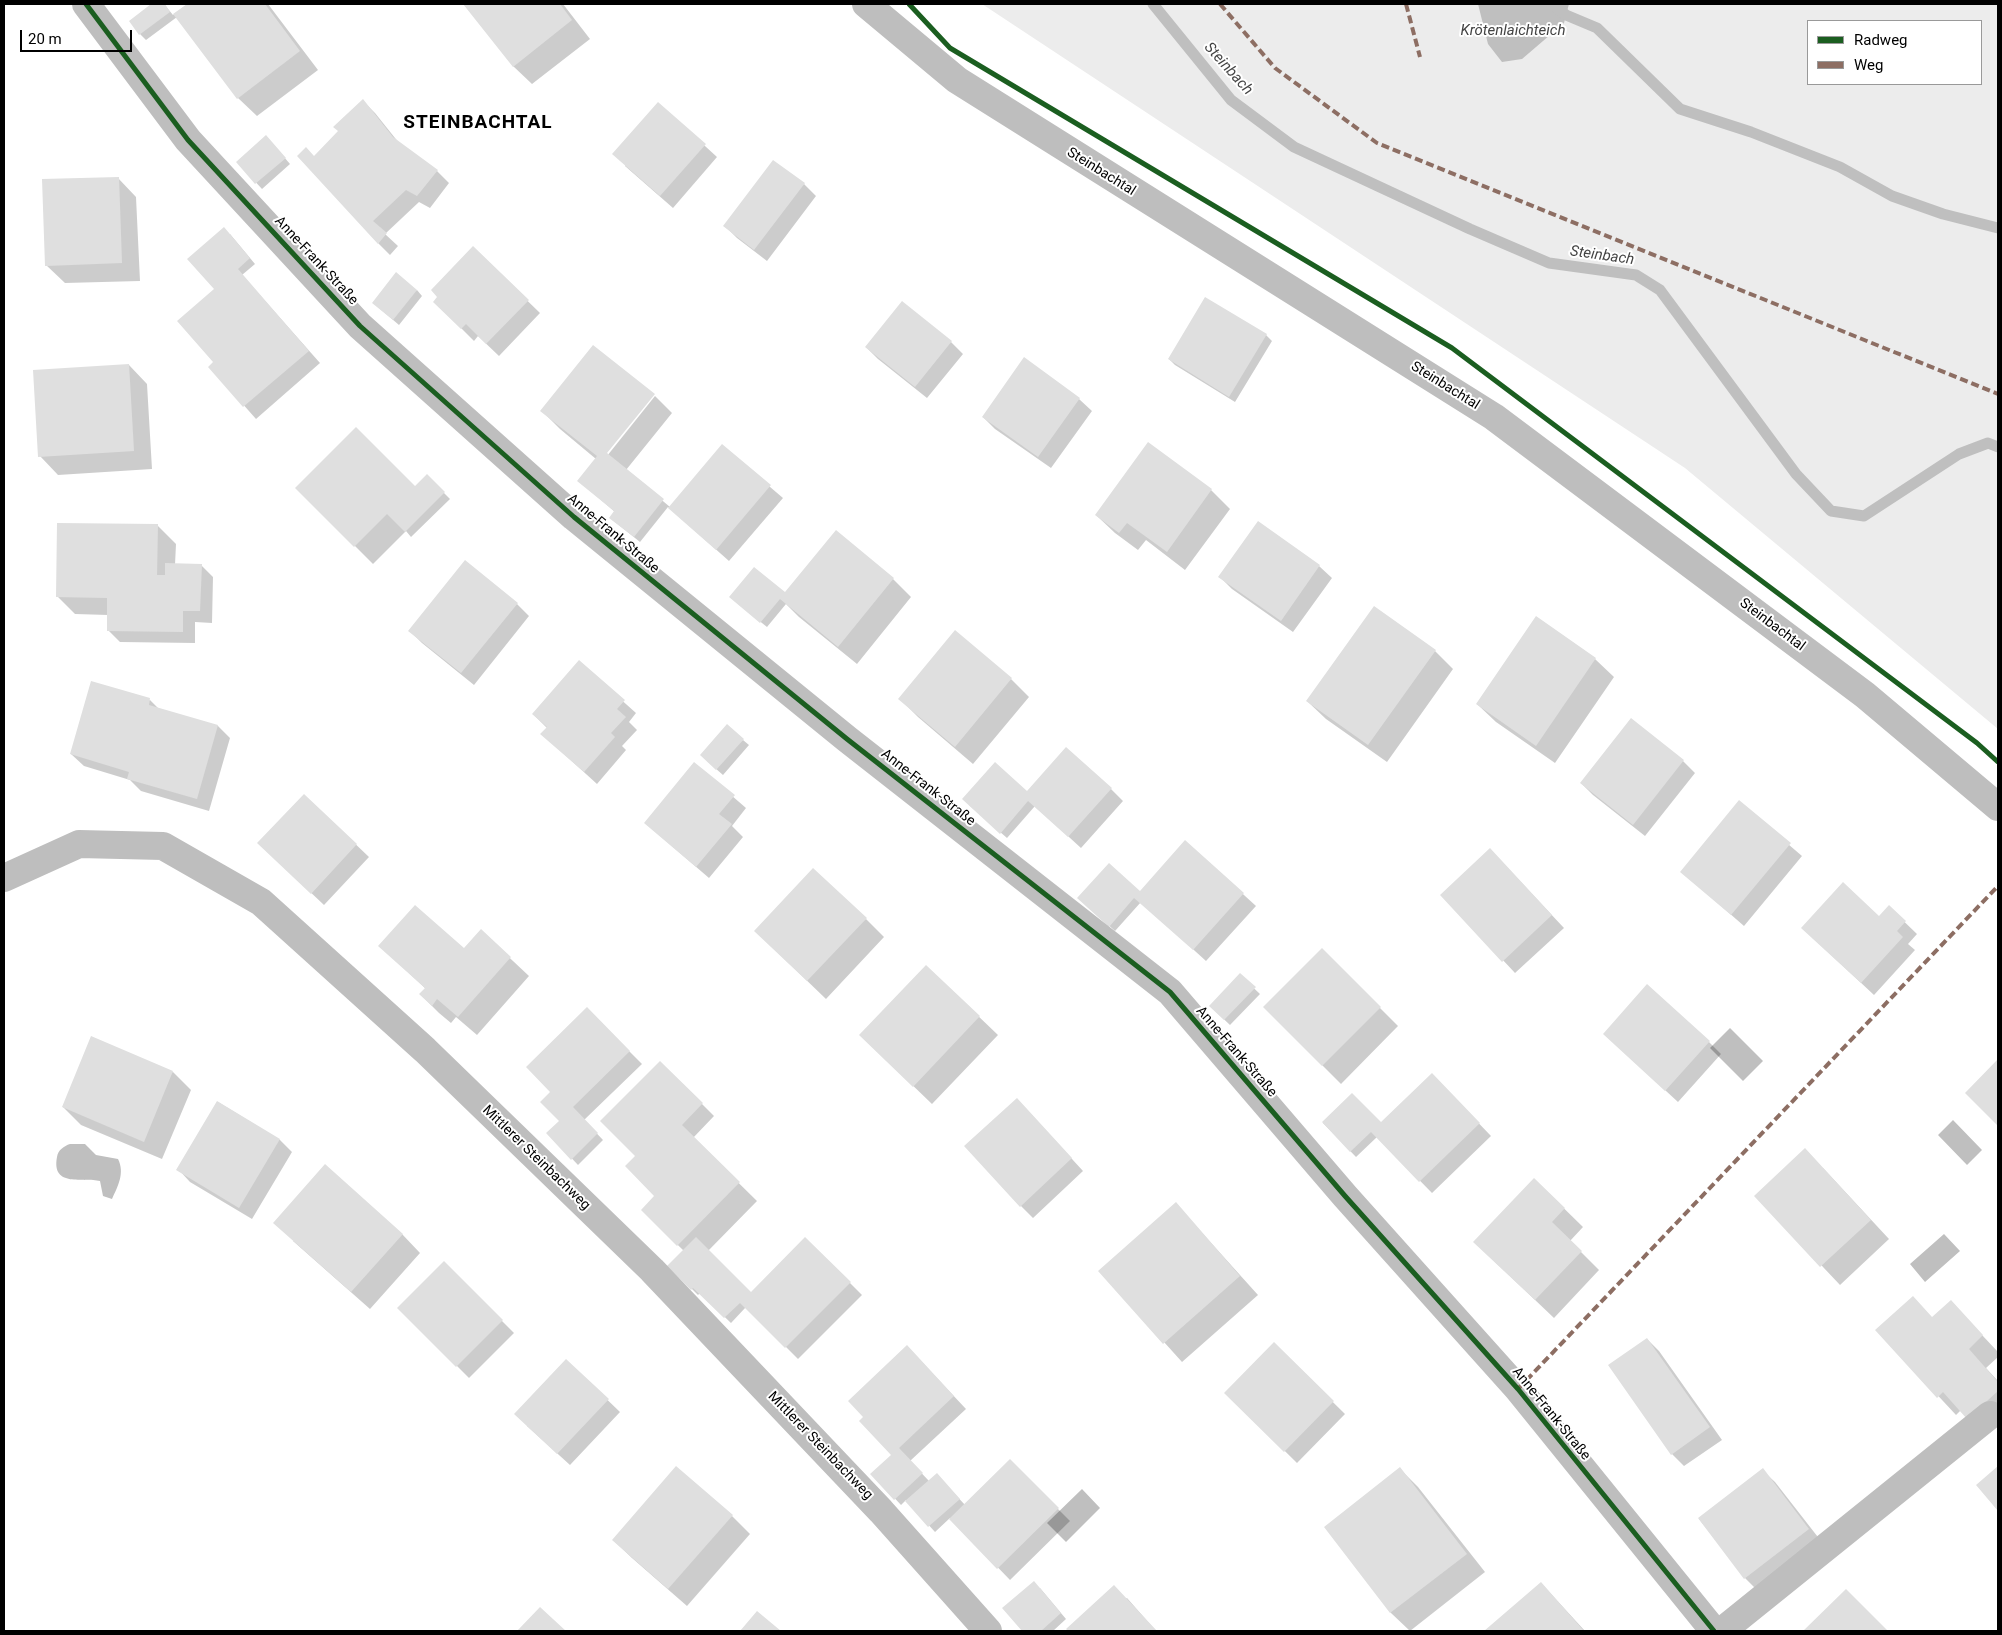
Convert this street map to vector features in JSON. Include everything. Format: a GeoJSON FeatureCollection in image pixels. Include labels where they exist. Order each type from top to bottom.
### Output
{"type":"FeatureCollection","features":[{"type":"Feature","properties":{"kind":"street","name":"Anne-Frank-Straße"},"geometry":{"type":"LineString","coordinates":[[86,4],[188,140],[360,326],[574,517],[847,739],[1170,992],[1345,1196],[1518,1390],[1714,1631]]}},
{"type":"Feature","properties":{"kind":"street","name":"Steinbachtal"},"geometry":{"type":"LineString","coordinates":[[866,4],[957,80],[1494,417],[1865,695],[1998,807]]}},
{"type":"Feature","properties":{"kind":"street","name":"Mittlerer Steinbachweg"},"geometry":{"type":"LineString","coordinates":[[4,878],[79,844],[163,846],[261,902],[425,1050],[652,1270],[881,1511],[988,1631]]}},
{"type":"Feature","properties":{"kind":"street"},"geometry":{"type":"LineString","coordinates":[[1722,1631],[1990,1415]]}},
{"type":"Feature","properties":{"kind":"shaded area"},"geometry":{"type":"Polygon","coordinates":[[[982,4],[1998,4],[1998,729],[1685,468],[982,4]]]}},
{"type":"Feature","properties":{"kind":"water","name":"Krötenlaichteich"},"geometry":{"type":"Polygon","coordinates":[[[1478,4],[1569,4],[1564,23],[1522,59],[1502,62],[1488,44],[1478,4]]]}},
{"type":"Feature","properties":{"kind":"water"},"geometry":{"type":"Polygon","coordinates":[[[1730,1028],[1763,1061],[1743,1081],[1710,1048],[1730,1028]]]}},
{"type":"Feature","properties":{"kind":"water"},"geometry":{"type":"Polygon","coordinates":[[[1953,1120],[1982,1150],[1967,1165],[1938,1135],[1953,1120]]]}},
{"type":"Feature","properties":{"kind":"water"},"geometry":{"type":"Polygon","coordinates":[[[70,1144],[85,1144],[96,1155],[118,1159],[121,1174],[112,1199],[103,1196],[100,1181],[70,1179],[59,1173],[56,1167],[59,1152],[70,1144]]]}},
{"type":"Feature","properties":{"kind":"water"},"geometry":{"type":"Polygon","coordinates":[[[1944,1234],[1960,1251],[1925,1282],[1910,1264],[1944,1234]]]}},
{"type":"Feature","properties":{"kind":"water"},"geometry":{"type":"Polygon","coordinates":[[[1082,1489],[1100,1508],[1066,1542],[1047,1523],[1082,1489]]]}},
{"type":"Feature","properties":{"kind":"building"},"geometry":{"type":"Polygon","coordinates":[[[151,4],[165,4],[170,12],[139,35],[129,21],[151,4]]]}},
{"type":"Feature","properties":{"kind":"building"},"geometry":{"type":"Polygon","coordinates":[[[187,4],[265,4],[300,51],[237,99],[173,14],[187,4]]]}},
{"type":"Feature","properties":{"kind":"building"},"geometry":{"type":"Polygon","coordinates":[[[463,4],[560,4],[572,20],[513,67],[463,4]]]}},
{"type":"Feature","properties":{"kind":"building"},"geometry":{"type":"Polygon","coordinates":[[[363,99],[393,137],[438,170],[417,196],[406,190],[373,221],[387,233],[378,244],[297,156],[306,147],[314,156],[338,131],[333,127],[363,99]]]}},
{"type":"Feature","properties":{"kind":"building"},"geometry":{"type":"Polygon","coordinates":[[[658,102],[706,144],[660,196],[612,154],[658,102]]]}},
{"type":"Feature","properties":{"kind":"building"},"geometry":{"type":"Polygon","coordinates":[[[266,135],[286,158],[255,184],[236,162],[266,135]]]}},
{"type":"Feature","properties":{"kind":"building"},"geometry":{"type":"Polygon","coordinates":[[[773,160],[805,183],[754,250],[723,226],[773,160]]]}},
{"type":"Feature","properties":{"kind":"building"},"geometry":{"type":"Polygon","coordinates":[[[119,177],[122,263],[45,266],[42,179],[119,177]]]}},
{"type":"Feature","properties":{"kind":"building"},"geometry":{"type":"Polygon","coordinates":[[[224,227],[250,258],[238,269],[309,351],[243,407],[208,367],[213,362],[177,321],[214,289],[187,259],[224,227]]]}},
{"type":"Feature","properties":{"kind":"building"},"geometry":{"type":"Polygon","coordinates":[[[473,246],[529,300],[486,344],[466,324],[461,329],[433,302],[437,297],[431,290],[473,246]]]}},
{"type":"Feature","properties":{"kind":"building"},"geometry":{"type":"Polygon","coordinates":[[[396,272],[417,290],[393,320],[372,303],[396,272]]]}},
{"type":"Feature","properties":{"kind":"building"},"geometry":{"type":"Polygon","coordinates":[[[1205,297],[1267,334],[1229,397],[1168,359],[1205,297]]]}},
{"type":"Feature","properties":{"kind":"building"},"geometry":{"type":"Polygon","coordinates":[[[902,301],[952,341],[915,387],[865,347],[902,301]]]}},
{"type":"Feature","properties":{"kind":"building"},"geometry":{"type":"Polygon","coordinates":[[[593,345],[655,394],[607,453],[664,499],[634,537],[609,518],[614,511],[577,481],[597,456],[540,411],[593,345]]]}},
{"type":"Feature","properties":{"kind":"building"},"geometry":{"type":"Polygon","coordinates":[[[1024,357],[1080,398],[1038,457],[982,417],[1024,357]]]}},
{"type":"Feature","properties":{"kind":"building"},"geometry":{"type":"Polygon","coordinates":[[[129,364],[134,451],[38,457],[33,370],[129,364]]]}},
{"type":"Feature","properties":{"kind":"building"},"geometry":{"type":"Polygon","coordinates":[[[356,427],[415,486],[427,474],[445,492],[405,532],[387,514],[354,547],[295,488],[356,427]]]}},
{"type":"Feature","properties":{"kind":"building"},"geometry":{"type":"Polygon","coordinates":[[[1148,442],[1212,489],[1167,552],[1127,523],[1119,533],[1095,515],[1148,442]]]}},
{"type":"Feature","properties":{"kind":"building"},"geometry":{"type":"Polygon","coordinates":[[[722,444],[771,485],[716,550],[668,508],[722,444]]]}},
{"type":"Feature","properties":{"kind":"building"},"geometry":{"type":"Polygon","coordinates":[[[1258,521],[1320,565],[1281,621],[1218,577],[1258,521]]]}},
{"type":"Feature","properties":{"kind":"building"},"geometry":{"type":"Polygon","coordinates":[[[57,523],[158,524],[157,575],[165,575],[165,563],[202,564],[200,611],[183,611],[183,632],[107,631],[107,598],[56,597],[57,523]]]}},
{"type":"Feature","properties":{"kind":"building"},"geometry":{"type":"Polygon","coordinates":[[[836,530],[894,578],[838,647],[780,599],[760,623],[729,597],[754,567],[785,592],[836,530]]]}},
{"type":"Feature","properties":{"kind":"building"},"geometry":{"type":"Polygon","coordinates":[[[465,560],[518,603],[461,673],[408,631],[465,560]]]}},
{"type":"Feature","properties":{"kind":"building"},"geometry":{"type":"Polygon","coordinates":[[[1374,606],[1436,650],[1368,745],[1306,701],[1374,606]]]}},
{"type":"Feature","properties":{"kind":"building"},"geometry":{"type":"Polygon","coordinates":[[[1536,616],[1596,658],[1536,746],[1476,704],[1536,616]]]}},
{"type":"Feature","properties":{"kind":"building"},"geometry":{"type":"Polygon","coordinates":[[[955,630],[1012,678],[955,747],[898,699],[955,630]]]}},
{"type":"Feature","properties":{"kind":"building"},"geometry":{"type":"Polygon","coordinates":[[[579,660],[625,700],[617,709],[626,717],[611,733],[615,737],[584,772],[540,734],[547,727],[532,714],[579,660]]]}},
{"type":"Feature","properties":{"kind":"building"},"geometry":{"type":"Polygon","coordinates":[[[91,681],[150,698],[149,705],[218,725],[197,799],[127,779],[129,772],[70,754],[91,681]]]}},
{"type":"Feature","properties":{"kind":"building"},"geometry":{"type":"Polygon","coordinates":[[[1631,718],[1684,760],[1633,825],[1580,783],[1631,718]]]}},
{"type":"Feature","properties":{"kind":"building"},"geometry":{"type":"Polygon","coordinates":[[[727,724],[744,739],[716,770],[700,755],[727,724]]]}},
{"type":"Feature","properties":{"kind":"building"},"geometry":{"type":"Polygon","coordinates":[[[1066,747],[1112,788],[1068,837],[1028,801],[1000,834],[962,799],[995,762],[1027,791],[1066,747]]]}},
{"type":"Feature","properties":{"kind":"building"},"geometry":{"type":"Polygon","coordinates":[[[694,762],[735,795],[719,814],[732,824],[696,867],[644,823],[694,762]]]}},
{"type":"Feature","properties":{"kind":"building"},"geometry":{"type":"Polygon","coordinates":[[[304,794],[357,844],[311,894],[257,843],[304,794]]]}},
{"type":"Feature","properties":{"kind":"building"},"geometry":{"type":"Polygon","coordinates":[[[1739,800],[1791,843],[1731,915],[1680,872],[1739,800]]]}},
{"type":"Feature","properties":{"kind":"building"},"geometry":{"type":"Polygon","coordinates":[[[1185,840],[1244,893],[1193,950],[1134,898],[1109,927],[1077,898],[1109,863],[1140,891],[1185,840]]]}},
{"type":"Feature","properties":{"kind":"building"},"geometry":{"type":"Polygon","coordinates":[[[1490,848],[1552,915],[1502,962],[1440,895],[1490,848]]]}},
{"type":"Feature","properties":{"kind":"building"},"geometry":{"type":"Polygon","coordinates":[[[813,868],[867,918],[807,981],[754,931],[813,868]]]}},
{"type":"Feature","properties":{"kind":"building"},"geometry":{"type":"Polygon","coordinates":[[[1843,882],[1879,916],[1889,905],[1906,921],[1897,931],[1903,937],[1861,983],[1801,928],[1843,882]]]}},
{"type":"Feature","properties":{"kind":"building"},"geometry":{"type":"Polygon","coordinates":[[[415,905],[464,948],[481,929],[511,957],[458,1017],[437,999],[432,1006],[419,994],[425,988],[378,946],[415,905]]]}},
{"type":"Feature","properties":{"kind":"building"},"geometry":{"type":"Polygon","coordinates":[[[1322,948],[1381,1007],[1322,1066],[1263,1007],[1322,948]]]}},
{"type":"Feature","properties":{"kind":"building"},"geometry":{"type":"Polygon","coordinates":[[[926,965],[980,1016],[913,1087],[859,1035],[926,965]]]}},
{"type":"Feature","properties":{"kind":"building"},"geometry":{"type":"Polygon","coordinates":[[[1240,973],[1256,987],[1224,1020],[1209,1006],[1240,973]]]}},
{"type":"Feature","properties":{"kind":"building"},"geometry":{"type":"Polygon","coordinates":[[[1647,984],[1710,1041],[1665,1091],[1603,1034],[1647,984]]]}},
{"type":"Feature","properties":{"kind":"building"},"geometry":{"type":"Polygon","coordinates":[[[587,1007],[630,1051],[573,1107],[598,1133],[571,1160],[546,1133],[559,1121],[540,1102],[550,1092],[526,1067],[587,1007]]]}},
{"type":"Feature","properties":{"kind":"building"},"geometry":{"type":"Polygon","coordinates":[[[91,1036],[173,1071],[144,1142],[62,1107],[91,1036]]]}},
{"type":"Feature","properties":{"kind":"building"},"geometry":{"type":"Polygon","coordinates":[[[1998,1059],[1998,1126],[1965,1093],[1998,1059]]]}},
{"type":"Feature","properties":{"kind":"building"},"geometry":{"type":"Polygon","coordinates":[[[660,1061],[703,1103],[682,1125],[740,1182],[677,1246],[641,1210],[654,1196],[625,1166],[635,1156],[600,1121],[660,1061]]]}},
{"type":"Feature","properties":{"kind":"building"},"geometry":{"type":"Polygon","coordinates":[[[1432,1073],[1480,1123],[1419,1182],[1371,1132],[1350,1152],[1322,1122],[1352,1093],[1381,1122],[1432,1073]]]}},
{"type":"Feature","properties":{"kind":"building"},"geometry":{"type":"Polygon","coordinates":[[[1017,1098],[1072,1158],[1020,1207],[964,1146],[1017,1098]]]}},
{"type":"Feature","properties":{"kind":"building"},"geometry":{"type":"Polygon","coordinates":[[[217,1101],[280,1139],[239,1208],[176,1170],[217,1101]]]}},
{"type":"Feature","properties":{"kind":"building"},"geometry":{"type":"Polygon","coordinates":[[[1805,1148],[1871,1220],[1820,1267],[1754,1196],[1805,1148]]]}},
{"type":"Feature","properties":{"kind":"building"},"geometry":{"type":"Polygon","coordinates":[[[325,1164],[403,1234],[351,1292],[273,1223],[325,1164]]]}},
{"type":"Feature","properties":{"kind":"building"},"geometry":{"type":"Polygon","coordinates":[[[1534,1178],[1565,1208],[1552,1222],[1582,1251],[1535,1300],[1473,1242],[1534,1178]]]}},
{"type":"Feature","properties":{"kind":"building"},"geometry":{"type":"Polygon","coordinates":[[[1176,1202],[1240,1276],[1163,1344],[1098,1271],[1176,1202]]]}},
{"type":"Feature","properties":{"kind":"building"},"geometry":{"type":"Polygon","coordinates":[[[696,1237],[751,1292],[805,1237],[851,1282],[785,1348],[740,1303],[724,1318],[693,1288],[691,1290],[667,1266],[696,1237]]]}},
{"type":"Feature","properties":{"kind":"building"},"geometry":{"type":"Polygon","coordinates":[[[444,1261],[503,1320],[456,1367],[397,1308],[444,1261]]]}},
{"type":"Feature","properties":{"kind":"building"},"geometry":{"type":"Polygon","coordinates":[[[1913,1296],[1932,1317],[1951,1300],[1983,1335],[1969,1349],[1998,1382],[1998,1391],[1967,1419],[1943,1392],[1937,1398],[1875,1330],[1913,1296]]]}},
{"type":"Feature","properties":{"kind":"building"},"geometry":{"type":"Polygon","coordinates":[[[1647,1338],[1710,1427],[1671,1455],[1608,1365],[1647,1338]]]}},
{"type":"Feature","properties":{"kind":"building"},"geometry":{"type":"Polygon","coordinates":[[[1274,1342],[1334,1401],[1284,1452],[1224,1393],[1274,1342]]]}},
{"type":"Feature","properties":{"kind":"building"},"geometry":{"type":"Polygon","coordinates":[[[907,1345],[954,1396],[899,1448],[923,1473],[894,1500],[870,1474],[891,1455],[859,1421],[863,1417],[848,1401],[907,1345]]]}},
{"type":"Feature","properties":{"kind":"building"},"geometry":{"type":"Polygon","coordinates":[[[566,1359],[609,1399],[557,1454],[514,1414],[566,1359]]]}},
{"type":"Feature","properties":{"kind":"building"},"geometry":{"type":"Polygon","coordinates":[[[1010,1459],[1059,1508],[997,1569],[949,1519],[1010,1459]]]}},
{"type":"Feature","properties":{"kind":"building"},"geometry":{"type":"Polygon","coordinates":[[[676,1466],[733,1515],[668,1589],[612,1540],[676,1466]]]}},
{"type":"Feature","properties":{"kind":"building"},"geometry":{"type":"Polygon","coordinates":[[[1998,1466],[1998,1511],[1976,1485],[1998,1466]]]}},
{"type":"Feature","properties":{"kind":"building"},"geometry":{"type":"Polygon","coordinates":[[[1400,1467],[1467,1554],[1390,1613],[1324,1527],[1400,1467]]]}},
{"type":"Feature","properties":{"kind":"building"},"geometry":{"type":"Polygon","coordinates":[[[1763,1468],[1809,1529],[1744,1579],[1698,1518],[1763,1468]]]}},
{"type":"Feature","properties":{"kind":"building"},"geometry":{"type":"Polygon","coordinates":[[[937,1473],[960,1499],[928,1527],[905,1501],[937,1473]]]}},
{"type":"Feature","properties":{"kind":"building"},"geometry":{"type":"Polygon","coordinates":[[[1034,1581],[1061,1613],[1041,1631],[1022,1631],[1002,1608],[1034,1581]]]}},
{"type":"Feature","properties":{"kind":"building"},"geometry":{"type":"Polygon","coordinates":[[[1541,1582],[1584,1631],[1484,1631],[1541,1582]]]}},
{"type":"Feature","properties":{"kind":"building"},"geometry":{"type":"Polygon","coordinates":[[[1114,1585],[1157,1631],[1068,1631],[1066,1629],[1114,1585]]]}},
{"type":"Feature","properties":{"kind":"building"},"geometry":{"type":"Polygon","coordinates":[[[1846,1589],[1888,1631],[1803,1631],[1846,1589]]]}},
{"type":"Feature","properties":{"kind":"building"},"geometry":{"type":"Polygon","coordinates":[[[540,1607],[566,1631],[517,1631],[540,1607]]]}},
{"type":"Feature","properties":{"kind":"building"},"geometry":{"type":"Polygon","coordinates":[[[757,1611],[781,1631],[740,1631],[757,1611]]]}},
{"type":"Feature","properties":{"kind":"waterway","name":"Steinbach"},"geometry":{"type":"LineString","coordinates":[[1153,4],[1231,100],[1294,147],[1470,229],[1549,263],[1636,275],[1660,290],[1796,474],[1831,511],[1864,516],[1959,454],[1988,443],[1998,447]]}},
{"type":"Feature","properties":{"kind":"waterway"},"geometry":{"type":"LineString","coordinates":[[1551,4],[1566,15],[1597,28],[1680,109],[1751,132],[1840,167],[1892,196],[1943,214],[1998,228]]}},
{"type":"Feature","properties":{"kind":"marked path"},"geometry":{"type":"LineString","coordinates":[[1220,4],[1275,68],[1377,143],[1998,394]]}},
{"type":"Feature","properties":{"kind":"marked path"},"geometry":{"type":"LineString","coordinates":[[1406,4],[1420,57]]}},
{"type":"Feature","properties":{"kind":"marked path"},"geometry":{"type":"LineString","coordinates":[[1518,1389],[1998,886]]}},
{"type":"Feature","properties":{"kind":"cycle path"},"geometry":{"type":"LineString","coordinates":[[86,4],[188,140],[360,326],[574,517],[847,739],[1170,992],[1345,1196],[1518,1389],[1714,1631]]}},
{"type":"Feature","properties":{"kind":"cycle path"},"geometry":{"type":"LineString","coordinates":[[909,4],[950,48],[1452,348],[1977,743],[1998,762]]}},
{"type":"Feature","properties":{"kind":"district","name":"STEINBACHTAL"},"geometry":{"type":"Point","coordinates":[478,123]}}]}
